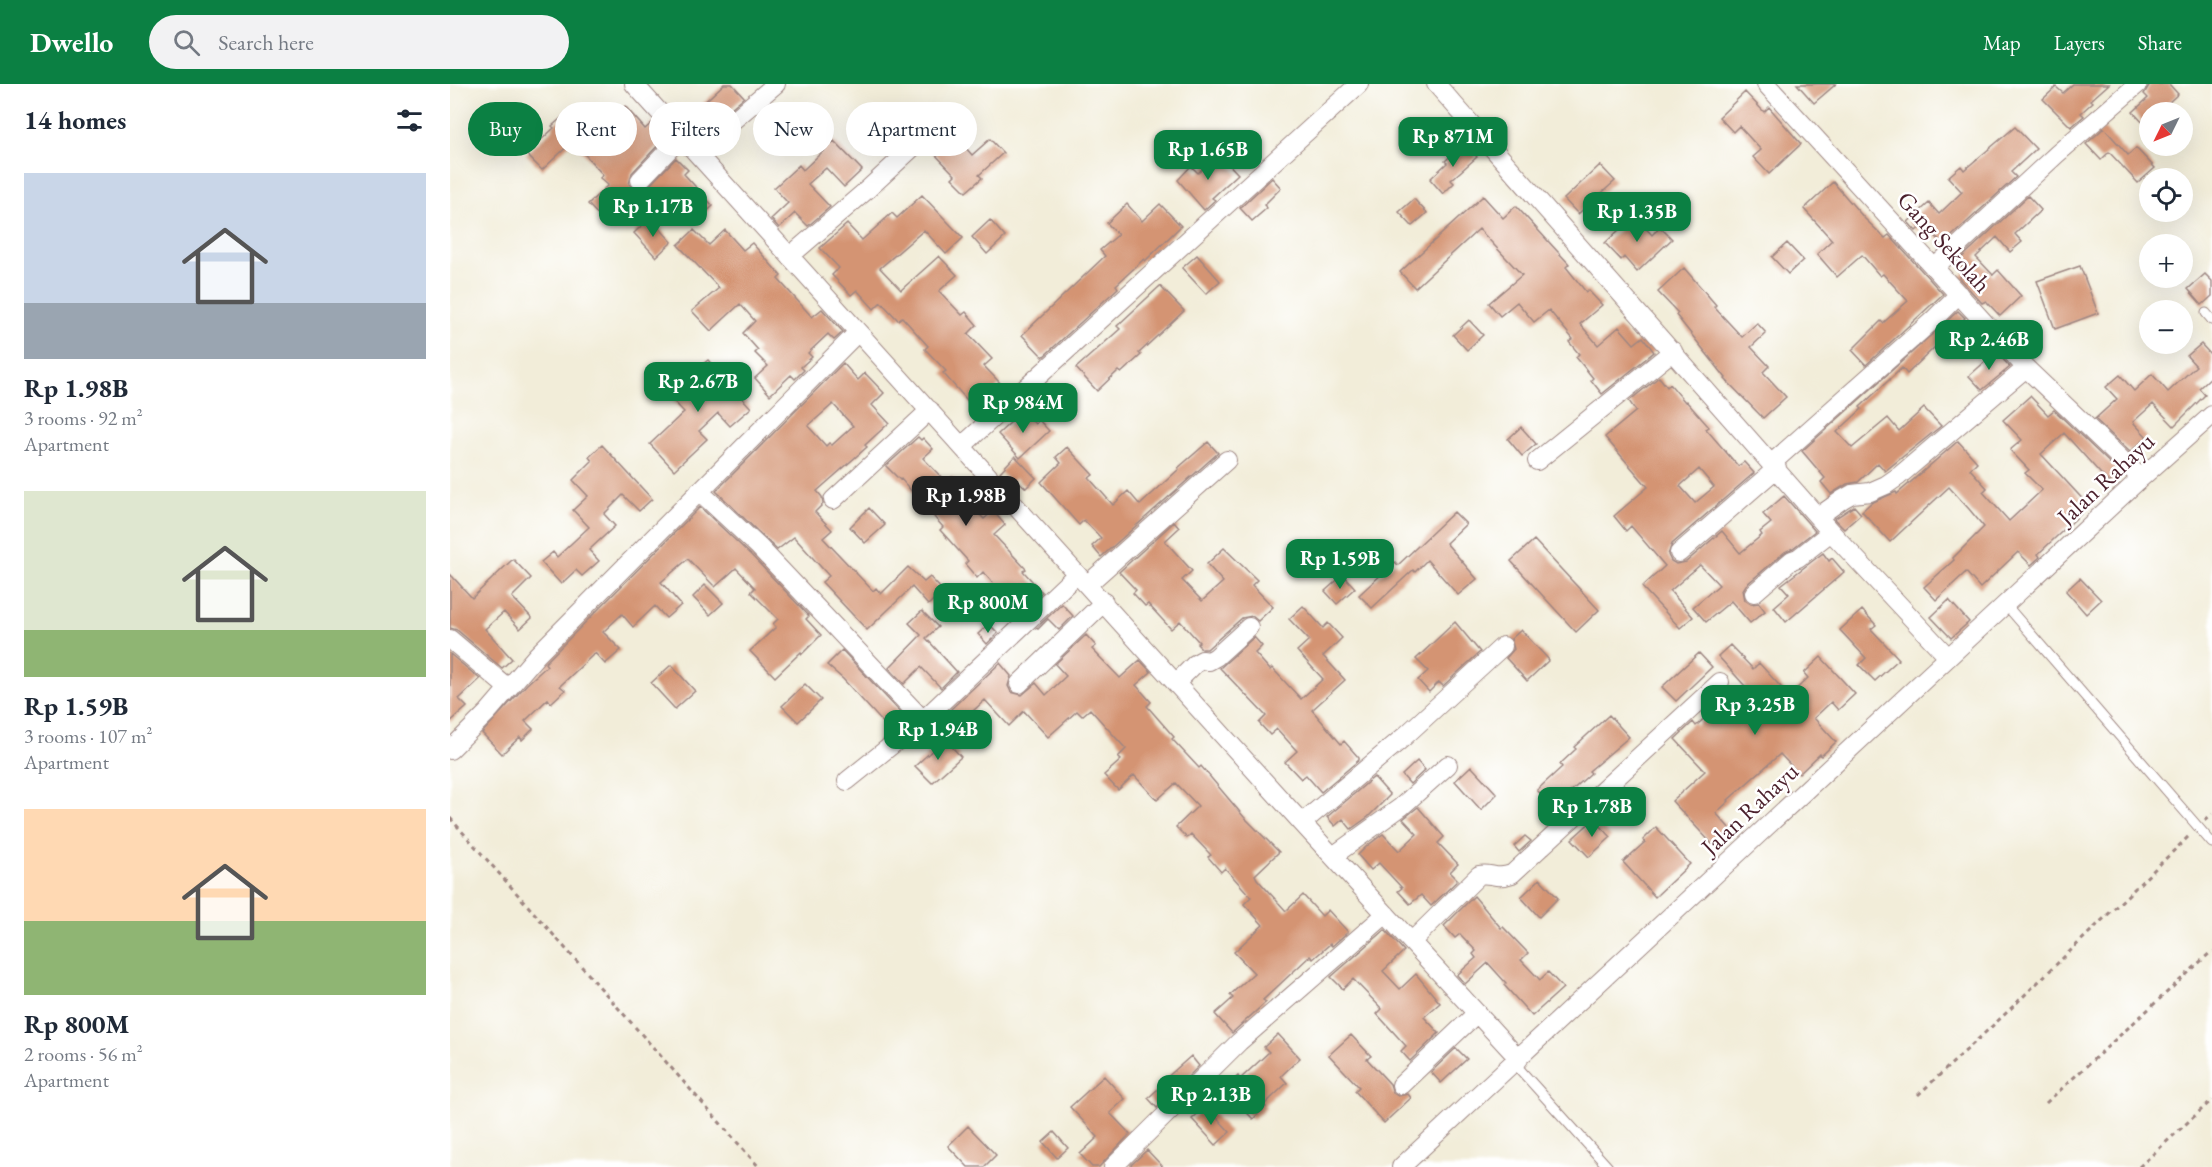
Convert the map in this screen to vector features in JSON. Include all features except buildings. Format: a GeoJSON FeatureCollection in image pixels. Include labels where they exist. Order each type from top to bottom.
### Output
{"type":"FeatureCollection","features":[{"type":"Feature","properties":{"kind":"street"},"geometry":{"type":"LineString","coordinates":[[634,84],[651,102]]}},
{"type":"Feature","properties":{"kind":"street"},"geometry":{"type":"LineString","coordinates":[[741,114],[776,84]]}},
{"type":"Feature","properties":{"kind":"street"},"geometry":{"type":"LineString","coordinates":[[962,446],[1359,84]]}},
{"type":"Feature","properties":{"kind":"street"},"geometry":{"type":"LineString","coordinates":[[1436,84],[1831,532],[1948,657]]}},
{"type":"Feature","properties":{"kind":"street","name":"Gang Sekolah"},"geometry":{"type":"LineString","coordinates":[[1766,84],[2026,368],[2141,478]]}},
{"type":"Feature","properties":{"kind":"street"},"geometry":{"type":"LineString","coordinates":[[1935,267],[2057,154],[2138,84]]}},
{"type":"Feature","properties":{"kind":"street"},"geometry":{"type":"LineString","coordinates":[[639,180],[662,156]]}},
{"type":"Feature","properties":{"kind":"street"},"geometry":{"type":"LineString","coordinates":[[700,156],[1302,824],[1412,941],[1517,1061]]}},
{"type":"Feature","properties":{"kind":"street"},"geometry":{"type":"LineString","coordinates":[[790,256],[904,156]]}},
{"type":"Feature","properties":{"kind":"street"},"geometry":{"type":"LineString","coordinates":[[1679,553],[1959,294]]}},
{"type":"Feature","properties":{"kind":"street"},"geometry":{"type":"LineString","coordinates":[[450,750],[537,655],[858,332]]}},
{"type":"Feature","properties":{"kind":"street"},"geometry":{"type":"LineString","coordinates":[[1537,461],[1673,351]]}},
{"type":"Feature","properties":{"kind":"street"},"geometry":{"type":"LineString","coordinates":[[1819,516],[1852,494],[1870,492],[1893,481],[2026,368]]}},
{"type":"Feature","properties":{"kind":"street"},"geometry":{"type":"LineString","coordinates":[[833,500],[930,411]]}},
{"type":"Feature","properties":{"kind":"street","name":"Jalan Rahayu"},"geometry":{"type":"LineString","coordinates":[[1401,1167],[2141,478],[2212,415]]}},
{"type":"Feature","properties":{"kind":"street"},"geometry":{"type":"LineString","coordinates":[[847,781],[923,720],[1082,579],[1227,460]]}},
{"type":"Feature","properties":{"kind":"street"},"geometry":{"type":"LineString","coordinates":[[699,491],[759,547],[923,720]]}},
{"type":"Feature","properties":{"kind":"street"},"geometry":{"type":"LineString","coordinates":[[1754,593],[1786,565],[1831,532]]}},
{"type":"Feature","properties":{"kind":"street"},"geometry":{"type":"LineString","coordinates":[[1018,684],[1104,602]]}},
{"type":"Feature","properties":{"kind":"street"},"geometry":{"type":"LineString","coordinates":[[1176,682],[1195,664],[1216,657],[1249,627]]}},
{"type":"Feature","properties":{"kind":"street"},"geometry":{"type":"LineString","coordinates":[[450,639],[508,688]]}},
{"type":"Feature","properties":{"kind":"street"},"geometry":{"type":"LineString","coordinates":[[1302,824],[1405,736],[1503,646]]}},
{"type":"Feature","properties":{"kind":"street"},"geometry":{"type":"LineString","coordinates":[[1412,941],[1479,875],[1486,873],[1502,878],[1512,874],[1720,682]]}},
{"type":"Feature","properties":{"kind":"street"},"geometry":{"type":"LineString","coordinates":[[1333,856],[1401,807],[1448,765]]}},
{"type":"Feature","properties":{"kind":"street"},"geometry":{"type":"LineString","coordinates":[[1113,1167],[1239,1042],[1386,914]]}},
{"type":"Feature","properties":{"kind":"street"},"geometry":{"type":"LineString","coordinates":[[1401,1085],[1477,1013]]}},
{"type":"Feature","properties":{"kind":"lane"},"geometry":{"type":"LineString","coordinates":[[2006,605],[2212,843]]}},
{"type":"Feature","properties":{"kind":"lane"},"geometry":{"type":"LineString","coordinates":[[1517,1061],[1608,1167]]}},
{"type":"Feature","properties":{"kind":"path"},"geometry":{"type":"LineString","coordinates":[[450,818],[759,1167]]}},
{"type":"Feature","properties":{"kind":"path"},"geometry":{"type":"LineString","coordinates":[[1918,1095],[2198,827]]}},
{"type":"Feature","properties":{"kind":"path"},"geometry":{"type":"LineString","coordinates":[[2046,1103],[2212,951]]}},
{"type":"Feature","properties":{"kind":"path"},"geometry":{"type":"LineString","coordinates":[[2139,1167],[2212,1100]]}}]}
